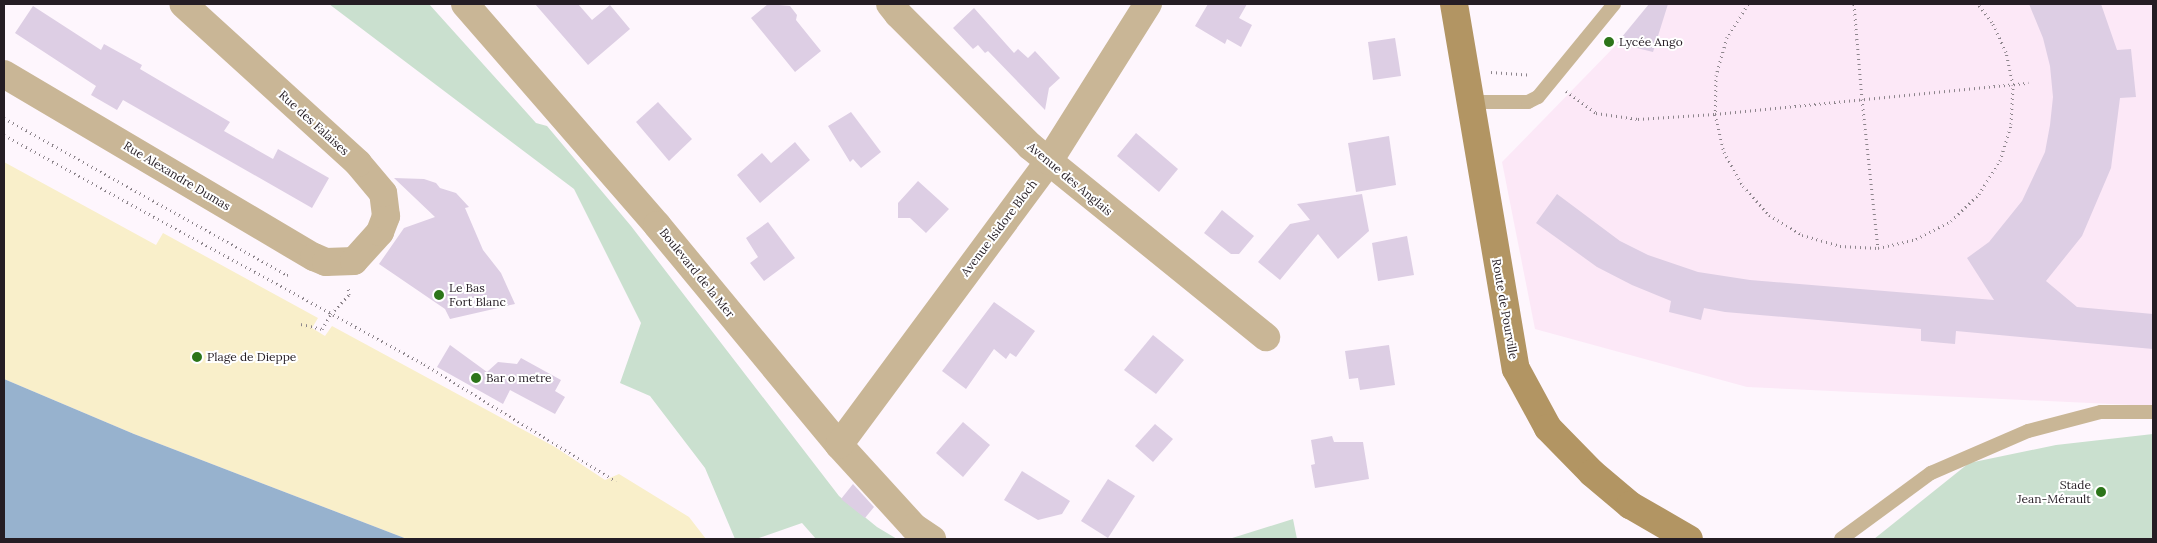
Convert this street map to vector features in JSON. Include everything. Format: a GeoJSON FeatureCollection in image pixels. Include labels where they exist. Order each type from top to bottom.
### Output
{"type":"FeatureCollection","features":[{"type":"Feature","properties":{"kind":"main road","name":"Route de Pourville"},"geometry":{"type":"LineString","coordinates":[[1454,4],[1516,369],[1548,428],[1592,473],[1630,505],[1688,539]]}},
{"type":"Feature","properties":{"kind":"street","name":"Rue des Falaises"},"geometry":{"type":"LineString","coordinates":[[183,4],[358,163],[383,193],[386,216],[380,232],[336,260]]}},
{"type":"Feature","properties":{"kind":"street","name":"Boulevard de la Mer"},"geometry":{"type":"LineString","coordinates":[[464,4],[657,225],[839,445],[914,527],[932,539]]}},
{"type":"Feature","properties":{"kind":"street","name":"Avenue des Anglais"},"geometry":{"type":"LineString","coordinates":[[890,4],[946,63],[1049,162],[1266,337]]}},
{"type":"Feature","properties":{"kind":"street","name":"Avenue Isidore Bloch"},"geometry":{"type":"LineString","coordinates":[[839,445],[1049,162],[1148,4]]}},
{"type":"Feature","properties":{"kind":"street","name":"Rue Alexandre Dumas"},"geometry":{"type":"LineString","coordinates":[[4,74],[336,260]]}},
{"type":"Feature","properties":{"kind":"lane"},"geometry":{"type":"LineString","coordinates":[[1470,102],[1528,102],[1538,97],[1614,4]]}},
{"type":"Feature","properties":{"kind":"lane"},"geometry":{"type":"LineString","coordinates":[[1841,539],[1931,473],[2028,431],[2100,412],[2153,412]]}},
{"type":"Feature","properties":{"kind":"path"},"geometry":{"type":"LineString","coordinates":[[1748,4],[1727,37],[1716,75],[1715,114],[1724,152],[1742,186],[1769,214],[1802,235],[1840,246],[1878,248],[1916,239],[1951,221],[1979,194],[2000,161],[2012,124],[2013,85],[2006,52],[1992,22],[1978,4]]}},
{"type":"Feature","properties":{"kind":"path"},"geometry":{"type":"LineString","coordinates":[[1854,4],[1878,248]]}},
{"type":"Feature","properties":{"kind":"path"},"geometry":{"type":"LineString","coordinates":[[1466,74],[1493,72],[1543,76],[1553,81],[1596,113],[1638,118],[1715,114],[2028,84]]}},
{"type":"Feature","properties":{"kind":"path"},"geometry":{"type":"LineString","coordinates":[[4,118],[287,275],[336,260],[347,282],[349,295],[331,314],[322,328],[301,324]]}},
{"type":"Feature","properties":{"kind":"path"},"geometry":{"type":"LineString","coordinates":[[4,135],[424,364],[616,481]]}},
{"type":"Feature","properties":{"kind":"shaded area"},"geometry":{"type":"Polygon","coordinates":[[[1656,4],[2153,4],[2153,406],[1747,387],[1535,329],[1502,162],[1656,4]]]}},
{"type":"Feature","properties":{"kind":"green space"},"geometry":{"type":"Polygon","coordinates":[[[329,4],[429,4],[536,123],[547,126],[631,226],[839,496],[877,527],[897,539],[816,539],[802,523],[756,539],[735,539],[705,468],[650,396],[620,383],[641,323],[574,189],[329,4]]]}},
{"type":"Feature","properties":{"kind":"green space"},"geometry":{"type":"Polygon","coordinates":[[[2153,434],[2153,539],[1874,539],[1969,463],[2056,445],[2153,434]]]}},
{"type":"Feature","properties":{"kind":"green space"},"geometry":{"type":"Polygon","coordinates":[[[1293,519],[1297,539],[1229,539],[1293,519]]]}},
{"type":"Feature","properties":{"kind":"sand","name":"Plage de Dieppe"},"geometry":{"type":"Polygon","coordinates":[[[4,162],[156,245],[163,233],[318,318],[312,328],[325,336],[332,326],[555,447],[605,480],[619,474],[689,517],[706,539],[407,539],[134,434],[4,379],[4,162]]]}},
{"type":"Feature","properties":{"kind":"water"},"geometry":{"type":"Polygon","coordinates":[[[4,379],[134,434],[407,539],[4,539],[4,379]]]}},
{"type":"Feature","properties":{"kind":"building"},"geometry":{"type":"Polygon","coordinates":[[[535,4],[578,4],[592,20],[610,5],[630,29],[588,65],[535,4]]]}},
{"type":"Feature","properties":{"kind":"building"},"geometry":{"type":"Polygon","coordinates":[[[768,4],[790,6],[797,15],[796,20],[821,51],[795,72],[751,18],[768,4]]]}},
{"type":"Feature","properties":{"kind":"building"},"geometry":{"type":"Polygon","coordinates":[[[1208,4],[1247,4],[1239,18],[1252,25],[1241,47],[1227,39],[1225,44],[1195,26],[1208,4]]]}},
{"type":"Feature","properties":{"kind":"building"},"geometry":{"type":"Polygon","coordinates":[[[1649,4],[1668,4],[1653,52],[1617,43],[1649,4]]]}},
{"type":"Feature","properties":{"kind":"building"},"geometry":{"type":"Polygon","coordinates":[[[2029,4],[2101,4],[2117,50],[2131,49],[2136,97],[2120,98],[2111,168],[2082,236],[2046,281],[2077,307],[2153,314],[2153,349],[1956,331],[1955,344],[1921,341],[1921,329],[1725,312],[1704,308],[1701,320],[1669,312],[1671,301],[1632,285],[1597,267],[1536,223],[1557,194],[1620,241],[1648,255],[1698,272],[1750,280],[1994,300],[1967,258],[1989,242],[2022,201],[2045,152],[2050,125],[2053,97],[2050,66],[2043,38],[2029,4]]]}},
{"type":"Feature","properties":{"kind":"building"},"geometry":{"type":"Polygon","coordinates":[[[33,6],[101,50],[104,44],[142,65],[140,69],[230,122],[224,131],[273,159],[278,149],[329,178],[312,208],[123,100],[117,110],[91,95],[96,86],[15,33],[33,6]]]}},
{"type":"Feature","properties":{"kind":"building"},"geometry":{"type":"Polygon","coordinates":[[[974,8],[1014,53],[1018,49],[1028,58],[1035,51],[1060,78],[1049,88],[1045,110],[988,51],[985,53],[978,45],[973,49],[953,28],[974,8]]]}},
{"type":"Feature","properties":{"kind":"building"},"geometry":{"type":"Polygon","coordinates":[[[1395,38],[1401,76],[1373,80],[1368,42],[1395,38]]]}},
{"type":"Feature","properties":{"kind":"building"},"geometry":{"type":"Polygon","coordinates":[[[658,102],[692,139],[669,161],[636,122],[658,102]]]}},
{"type":"Feature","properties":{"kind":"building"},"geometry":{"type":"Polygon","coordinates":[[[851,112],[881,152],[861,168],[853,159],[850,162],[828,126],[851,112]]]}},
{"type":"Feature","properties":{"kind":"building"},"geometry":{"type":"Polygon","coordinates":[[[1136,133],[1178,169],[1159,192],[1117,156],[1136,133]]]}},
{"type":"Feature","properties":{"kind":"building"},"geometry":{"type":"Polygon","coordinates":[[[1389,136],[1396,185],[1356,192],[1348,143],[1389,136]]]}},
{"type":"Feature","properties":{"kind":"building"},"geometry":{"type":"Polygon","coordinates":[[[795,142],[810,160],[760,203],[737,175],[762,153],[771,163],[795,142]]]}},
{"type":"Feature","properties":{"kind":"building"},"geometry":{"type":"Polygon","coordinates":[[[394,178],[424,179],[436,183],[440,188],[456,193],[469,207],[465,208],[483,250],[501,273],[515,304],[450,319],[445,309],[379,264],[404,228],[435,217],[394,178]]]}},
{"type":"Feature","properties":{"kind":"building"},"geometry":{"type":"Polygon","coordinates":[[[918,181],[949,209],[926,233],[910,218],[898,218],[898,203],[918,181]]]}},
{"type":"Feature","properties":{"kind":"building"},"geometry":{"type":"Polygon","coordinates":[[[1362,194],[1369,231],[1338,259],[1318,234],[1280,280],[1258,262],[1290,224],[1310,220],[1297,204],[1362,194]]]}},
{"type":"Feature","properties":{"kind":"building"},"geometry":{"type":"Polygon","coordinates":[[[1222,210],[1254,236],[1239,254],[1231,254],[1204,233],[1222,210]]]}},
{"type":"Feature","properties":{"kind":"building"},"geometry":{"type":"Polygon","coordinates":[[[768,222],[795,258],[764,281],[750,263],[758,257],[746,238],[768,222]]]}},
{"type":"Feature","properties":{"kind":"building"},"geometry":{"type":"Polygon","coordinates":[[[1407,236],[1414,275],[1378,281],[1372,243],[1407,236]]]}},
{"type":"Feature","properties":{"kind":"building"},"geometry":{"type":"Polygon","coordinates":[[[994,302],[1035,331],[1016,357],[1010,353],[1006,359],[994,349],[966,389],[942,371],[994,302]]]}},
{"type":"Feature","properties":{"kind":"building"},"geometry":{"type":"Polygon","coordinates":[[[1153,335],[1184,360],[1156,394],[1124,370],[1153,335]]]}},
{"type":"Feature","properties":{"kind":"building"},"geometry":{"type":"Polygon","coordinates":[[[450,345],[487,372],[498,362],[517,364],[521,358],[561,380],[555,391],[565,397],[555,414],[510,390],[503,404],[437,367],[450,345]]]}},
{"type":"Feature","properties":{"kind":"building"},"geometry":{"type":"Polygon","coordinates":[[[1389,345],[1395,385],[1360,390],[1358,378],[1349,379],[1345,351],[1389,345]]]}},
{"type":"Feature","properties":{"kind":"building"},"geometry":{"type":"Polygon","coordinates":[[[963,422],[990,445],[963,477],[936,453],[963,422]]]}},
{"type":"Feature","properties":{"kind":"building"},"geometry":{"type":"Polygon","coordinates":[[[1155,424],[1173,439],[1153,462],[1135,446],[1155,424]]]}},
{"type":"Feature","properties":{"kind":"building"},"geometry":{"type":"Polygon","coordinates":[[[1332,436],[1334,442],[1363,442],[1369,479],[1315,488],[1311,465],[1315,464],[1311,440],[1332,436]]]}},
{"type":"Feature","properties":{"kind":"building"},"geometry":{"type":"Polygon","coordinates":[[[1022,471],[1070,501],[1062,514],[1038,520],[1004,500],[1022,471]]]}},
{"type":"Feature","properties":{"kind":"building"},"geometry":{"type":"Polygon","coordinates":[[[1108,479],[1135,496],[1108,538],[1081,521],[1108,479]]]}},
{"type":"Feature","properties":{"kind":"building"},"geometry":{"type":"Polygon","coordinates":[[[853,484],[874,507],[865,518],[841,499],[853,484]]]}},
{"type":"Feature","properties":{"kind":"place","name":"Lycée Ango"},"geometry":{"type":"Point","coordinates":[1609,42]}},
{"type":"Feature","properties":{"kind":"place","name":"Le Bas Fort Blanc"},"geometry":{"type":"Point","coordinates":[439,295]}},
{"type":"Feature","properties":{"kind":"place","name":"Plage de Dieppe"},"geometry":{"type":"Point","coordinates":[197,357]}},
{"type":"Feature","properties":{"kind":"place","name":"Bar o metre"},"geometry":{"type":"Point","coordinates":[476,378]}},
{"type":"Feature","properties":{"kind":"place","name":"Stade Jean-Mérault"},"geometry":{"type":"Point","coordinates":[2101,492]}}]}
